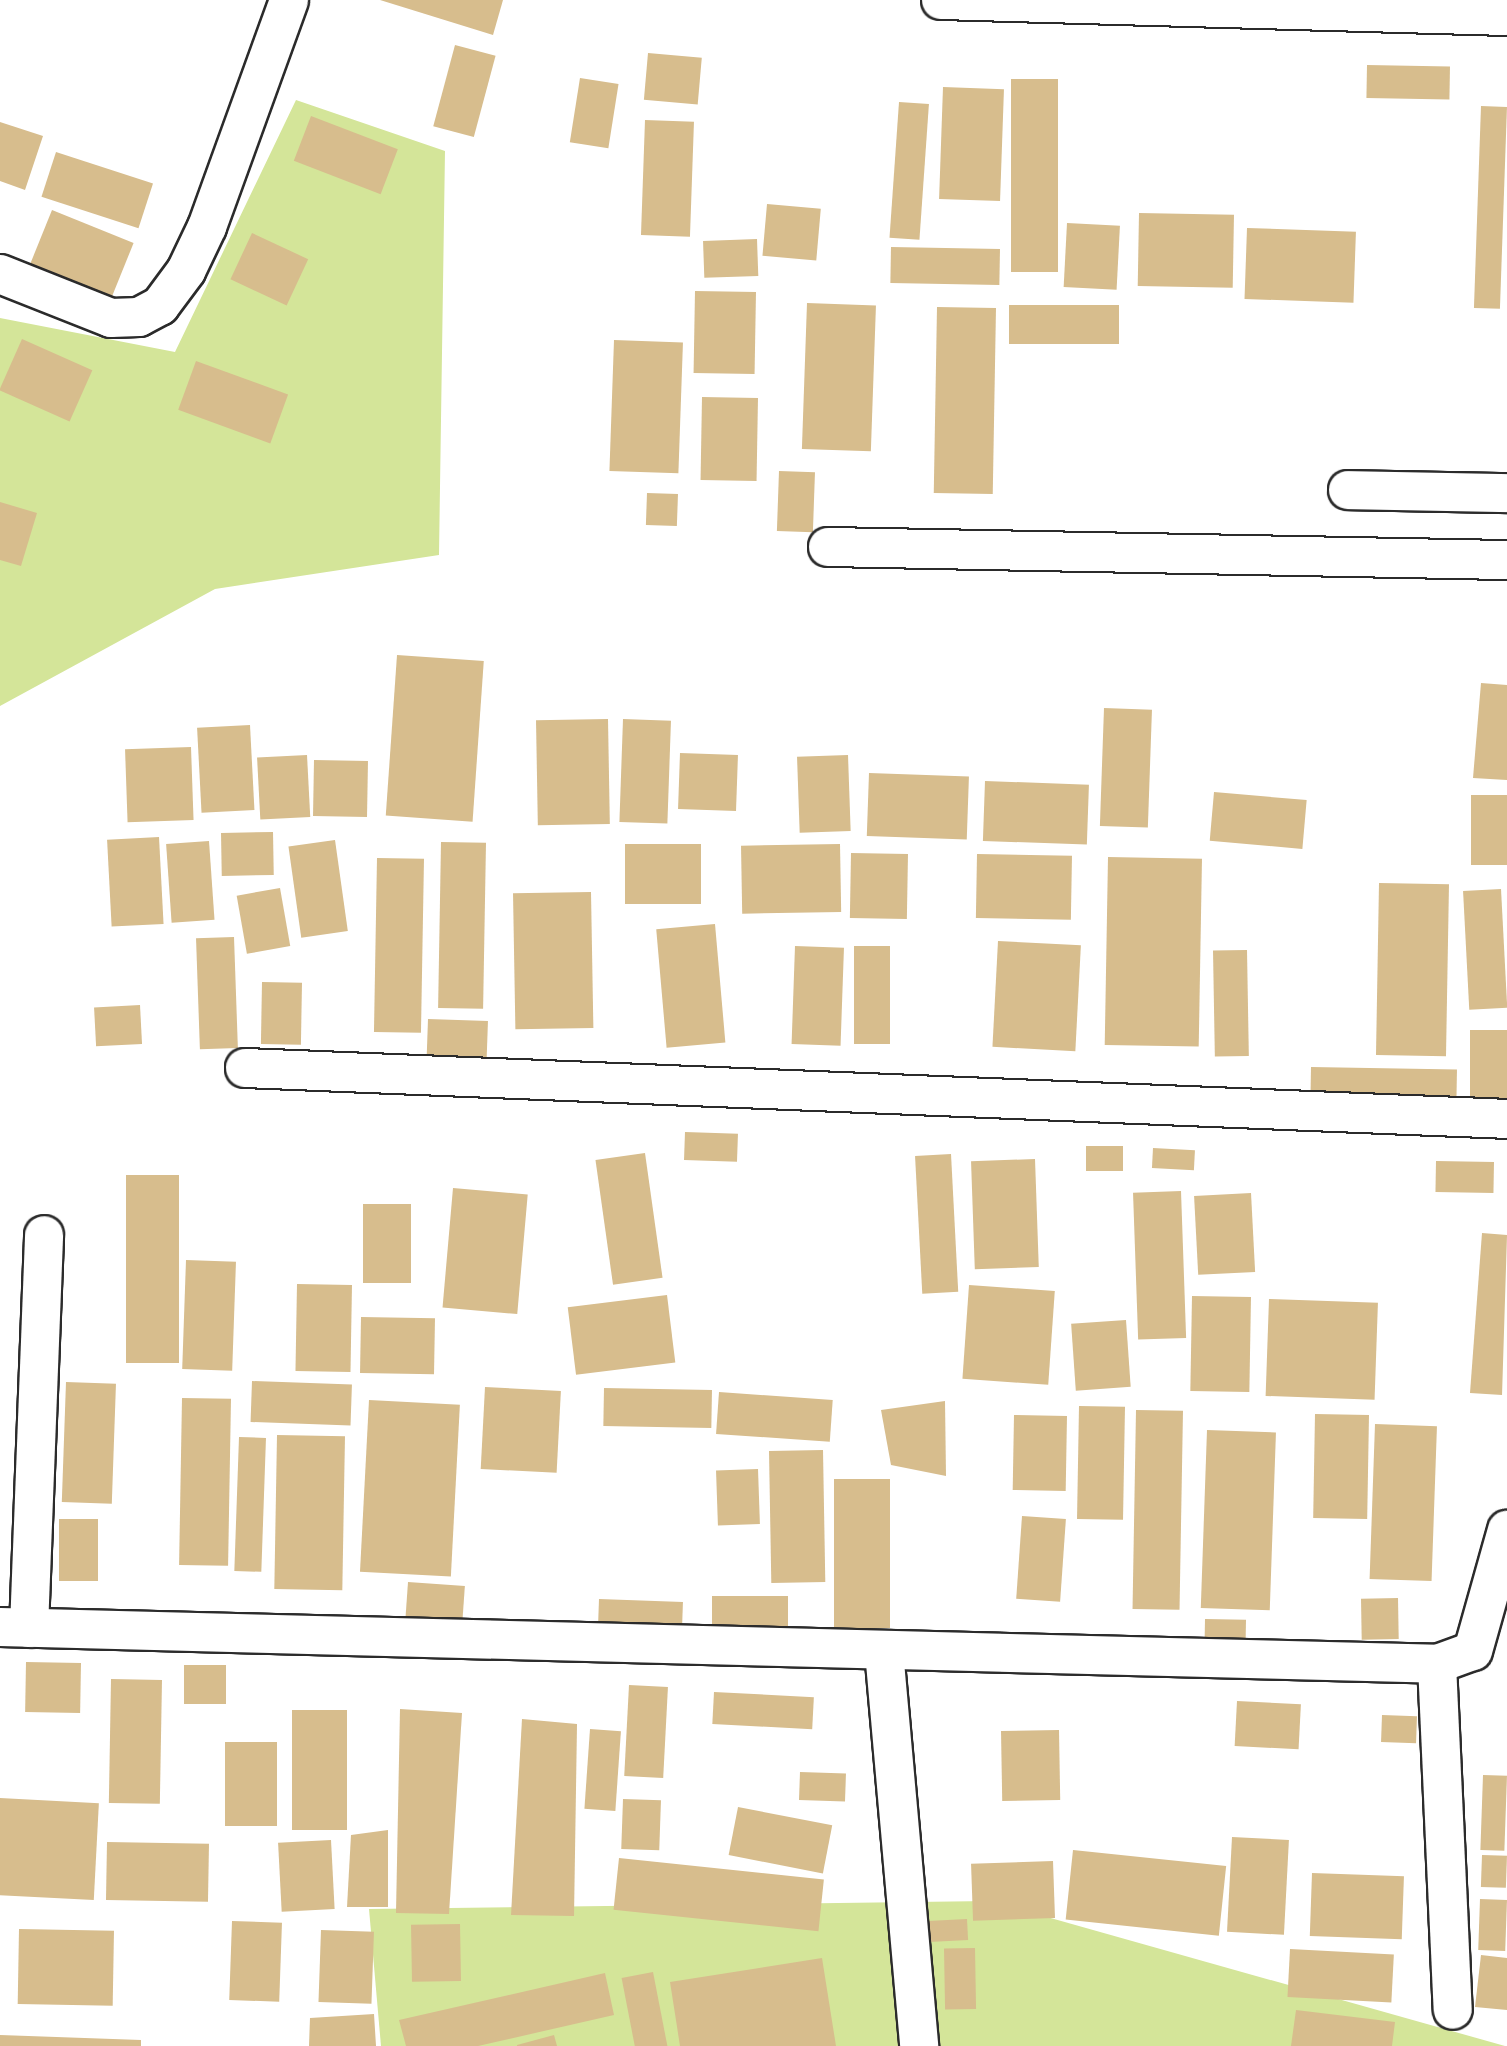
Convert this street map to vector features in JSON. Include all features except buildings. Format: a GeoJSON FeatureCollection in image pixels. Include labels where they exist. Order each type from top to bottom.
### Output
{"type":"FeatureCollection","features":[{"type":"Feature","properties":{"kind":"street"},"geometry":{"type":"LineString","coordinates":[[0,274],[111,318],[139,317],[160,306],[186,271],[206,227],[289,0]]}},
{"type":"Feature","properties":{"kind":"street"},"geometry":{"type":"LineString","coordinates":[[941,0],[1507,16]]}},
{"type":"Feature","properties":{"kind":"street"},"geometry":{"type":"LineString","coordinates":[[1348,490],[1507,493]]}},
{"type":"Feature","properties":{"kind":"street"},"geometry":{"type":"LineString","coordinates":[[828,547],[1507,560]]}},
{"type":"Feature","properties":{"kind":"street"},"geometry":{"type":"LineString","coordinates":[[245,1068],[1507,1119]]}},
{"type":"Feature","properties":{"kind":"street"},"geometry":{"type":"LineString","coordinates":[[44,1236],[15,1628],[1437,1664],[1473,1651],[1507,1530]]}},
{"type":"Feature","properties":{"kind":"street"},"geometry":{"type":"LineString","coordinates":[[884,1651],[919,2046]]}},
{"type":"Feature","properties":{"kind":"street"},"geometry":{"type":"LineString","coordinates":[[1437,1664],[1453,2010]]}},
{"type":"Feature","properties":{"kind":"green space"},"geometry":{"type":"Polygon","coordinates":[[[296,100],[445,151],[439,555],[215,589],[0,706],[0,318],[175,352],[296,100]]]}},
{"type":"Feature","properties":{"kind":"green space"},"geometry":{"type":"Polygon","coordinates":[[[990,1901],[1505,2046],[381,2046],[369,1909],[990,1901]]]}}]}
